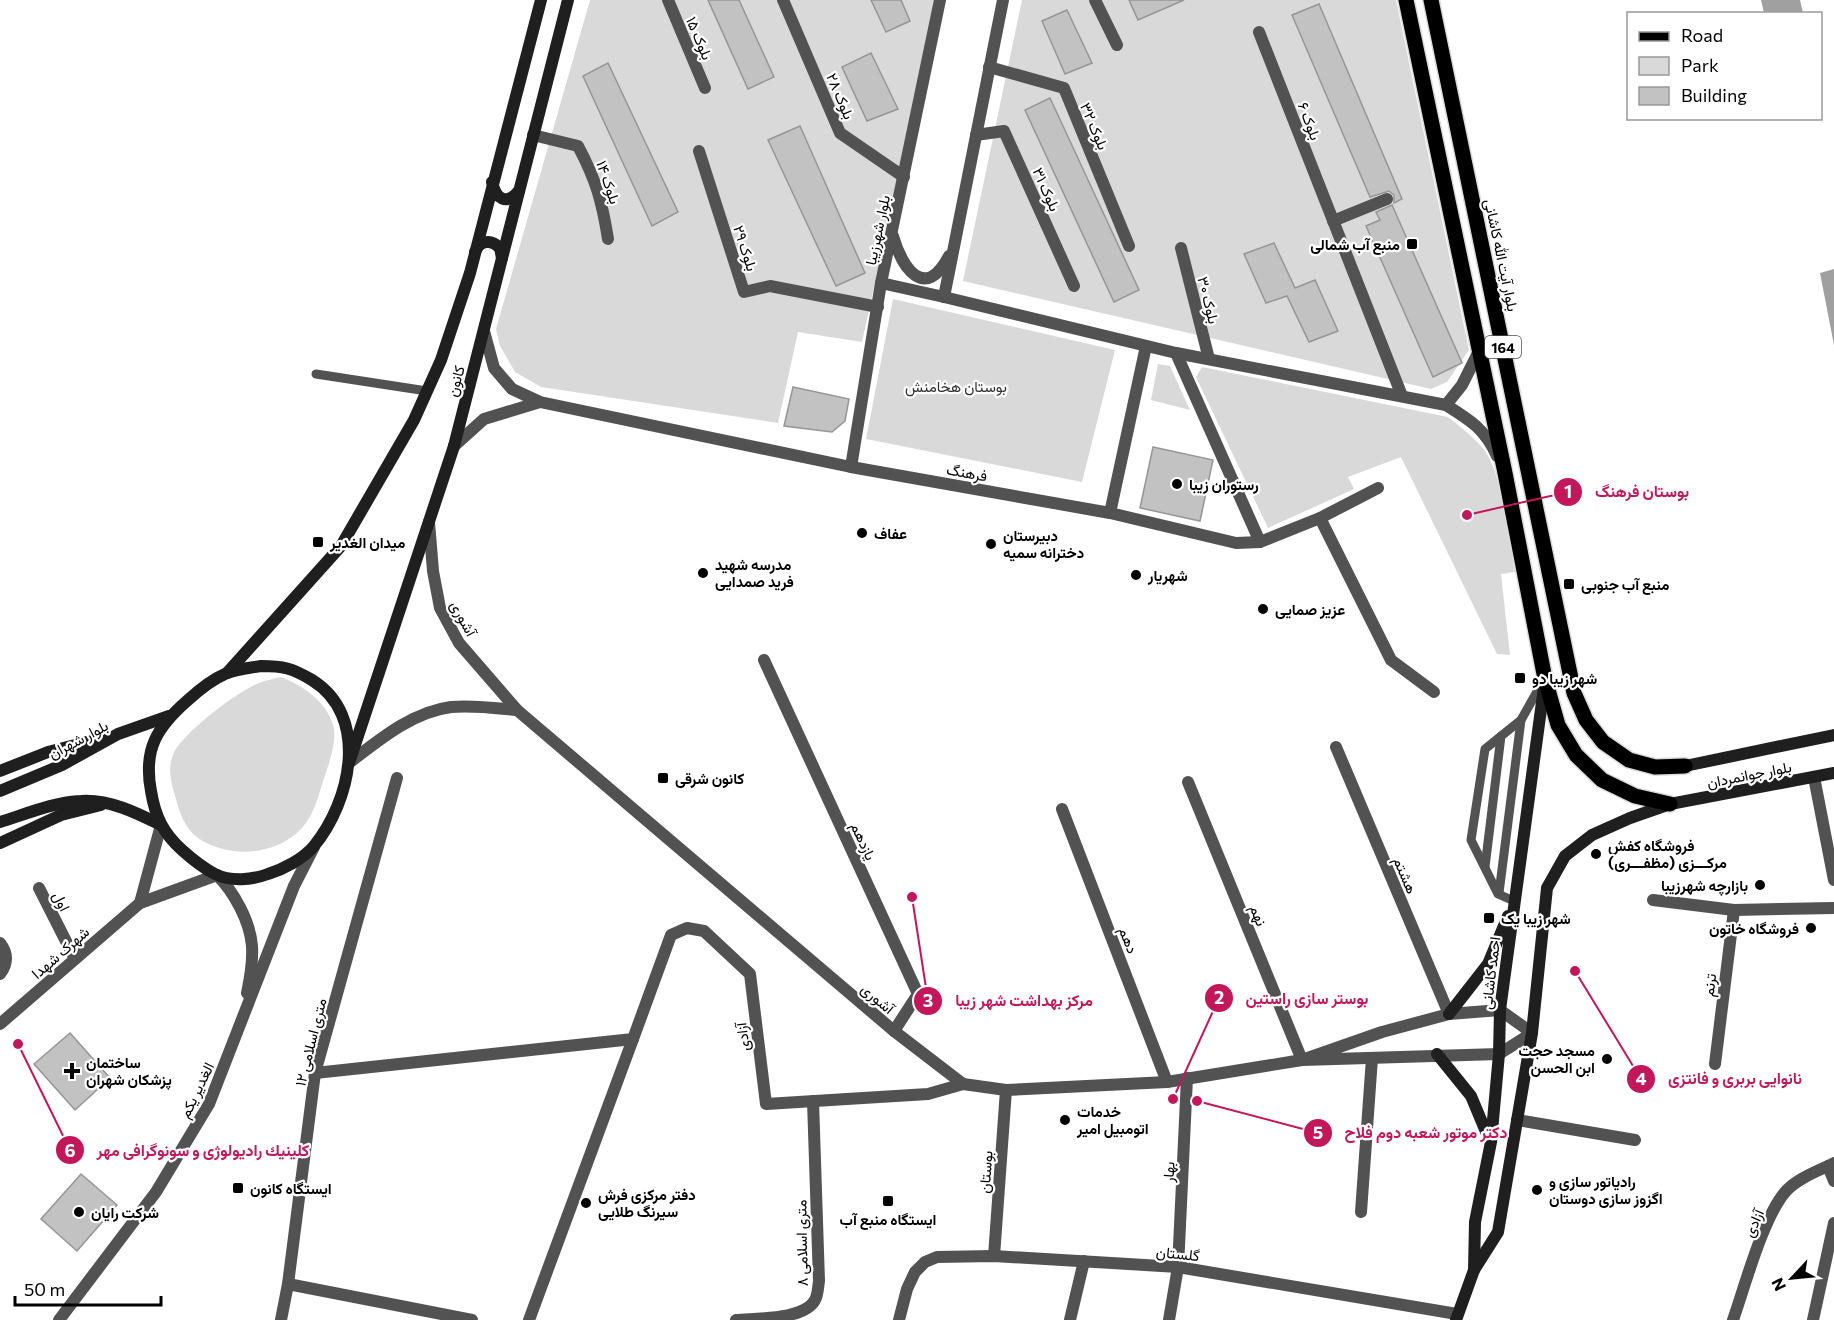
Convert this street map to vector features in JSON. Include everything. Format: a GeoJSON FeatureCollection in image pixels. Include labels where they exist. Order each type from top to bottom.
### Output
{"type":"FeatureCollection","features":[{"type":"Feature","properties":{"kind":"main road","name":"کانون"},"geometry":{"type":"LineString","coordinates":[[227,673],[341,546],[414,420],[441,360],[475,253],[541,0]]}},
{"type":"Feature","properties":{"kind":"main road","name":"کانون"},"geometry":{"type":"LineString","coordinates":[[349,763],[454,446],[568,0]]}},
{"type":"Feature","properties":{"kind":"main road","name":"164"},"geometry":{"type":"LineString","coordinates":[[1406,0],[1505,473],[1545,679]]}},
{"type":"Feature","properties":{"kind":"main road","name":"بلوار آیت الله کاشانی"},"geometry":{"type":"LineString","coordinates":[[1431,0],[1574,693],[1586,720],[1603,742],[1629,760],[1655,767],[1685,766]]}},
{"type":"Feature","properties":{"kind":"main road"},"geometry":{"type":"LineString","coordinates":[[492,182],[494,191],[506,200],[513,198],[519,190]]}},
{"type":"Feature","properties":{"kind":"main road"},"geometry":{"type":"LineString","coordinates":[[475,253],[478,245],[492,242],[500,248],[502,260]]}},
{"type":"Feature","properties":{"kind":"main road"},"geometry":{"type":"LineString","coordinates":[[261,666],[294,669],[321,686],[335,701],[344,719],[349,741],[349,763],[342,795],[330,822],[314,847],[294,862],[260,877],[247,879],[217,875],[197,863],[171,840],[161,825],[152,799],[149,771],[154,742],[159,730],[170,716],[211,682],[227,673],[261,666]]}},
{"type":"Feature","properties":{"kind":"main road"},"geometry":{"type":"LineString","coordinates":[[1545,679],[1558,725],[1576,755],[1602,780],[1635,796],[1670,804]]}},
{"type":"Feature","properties":{"kind":"main road","name":"احمد کاشانی"},"geometry":{"type":"LineString","coordinates":[[1474,1270],[1475,1222],[1491,1142],[1499,1054],[1500,1010],[1545,679]]}},
{"type":"Feature","properties":{"kind":"main road","name":"بلوار شهران"},"geometry":{"type":"LineString","coordinates":[[0,791],[62,765],[118,734],[170,716]]}},
{"type":"Feature","properties":{"kind":"main road"},"geometry":{"type":"LineString","coordinates":[[0,771],[48,752],[118,734]]}},
{"type":"Feature","properties":{"kind":"main road","name":"بلوار جوانمردان"},"geometry":{"type":"LineString","coordinates":[[1685,766],[1834,735]]}},
{"type":"Feature","properties":{"kind":"main road","name":"بلوار جوانمردان"},"geometry":{"type":"LineString","coordinates":[[1670,804],[1834,773]]}},
{"type":"Feature","properties":{"kind":"main road"},"geometry":{"type":"LineString","coordinates":[[0,822],[51,806],[82,801],[108,804],[137,813],[161,825]]}},
{"type":"Feature","properties":{"kind":"main road"},"geometry":{"type":"LineString","coordinates":[[0,843],[61,815],[108,804]]}},
{"type":"Feature","properties":{"kind":"main road","name":"احمد کاشانی"},"geometry":{"type":"LineString","coordinates":[[1457,1317],[1474,1270],[1498,1232],[1532,1033],[1547,888],[1565,856],[1593,835],[1630,818],[1670,804]]}},
{"type":"Feature","properties":{"kind":"main road"},"geometry":{"type":"LineString","coordinates":[[1449,1014],[1488,964],[1514,901]]}},
{"type":"Feature","properties":{"kind":"main road"},"geometry":{"type":"LineString","coordinates":[[1437,1054],[1471,1096],[1491,1142]]}},
{"type":"Feature","properties":{"kind":"street","name":"بلوک ۱۵"},"geometry":{"type":"LineString","coordinates":[[668,0],[705,88]]}},
{"type":"Feature","properties":{"kind":"street","name":"بلوک ۲۸"},"geometry":{"type":"LineString","coordinates":[[783,0],[840,132],[904,177]]}},
{"type":"Feature","properties":{"kind":"street","name":"بلوار شهرزیبا"},"geometry":{"type":"LineString","coordinates":[[851,467],[882,283],[940,0]]}},
{"type":"Feature","properties":{"kind":"street"},"geometry":{"type":"LineString","coordinates":[[944,297],[1003,0]]}},
{"type":"Feature","properties":{"kind":"street"},"geometry":{"type":"LineString","coordinates":[[1095,0],[1117,45]]}},
{"type":"Feature","properties":{"kind":"street","name":"بلوک ۶"},"geometry":{"type":"LineString","coordinates":[[1259,32],[1402,396]]}},
{"type":"Feature","properties":{"kind":"street","name":"بلوک ۳۲"},"geometry":{"type":"LineString","coordinates":[[989,67],[1064,88],[1129,246]]}},
{"type":"Feature","properties":{"kind":"street","name":"بلوک ۳۱"},"geometry":{"type":"LineString","coordinates":[[976,135],[1004,131],[1074,286]]}},
{"type":"Feature","properties":{"kind":"street","name":"بلوک ۱۴"},"geometry":{"type":"LineString","coordinates":[[533,135],[578,146],[593,174],[603,207],[608,239]]}},
{"type":"Feature","properties":{"kind":"street","name":"بلوک ۲۹"},"geometry":{"type":"LineString","coordinates":[[699,151],[744,292],[770,286],[878,307]]}},
{"type":"Feature","properties":{"kind":"street"},"geometry":{"type":"LineString","coordinates":[[1333,221],[1387,199]]}},
{"type":"Feature","properties":{"kind":"street"},"geometry":{"type":"LineString","coordinates":[[892,232],[903,263],[911,274],[923,278],[936,274],[945,264],[954,247]]}},
{"type":"Feature","properties":{"kind":"street","name":"بلوک ۳۰"},"geometry":{"type":"LineString","coordinates":[[1181,248],[1209,359]]}},
{"type":"Feature","properties":{"kind":"street"},"geometry":{"type":"LineString","coordinates":[[882,283],[1176,353],[1446,405],[1475,423],[1490,441],[1505,473]]}},
{"type":"Feature","properties":{"kind":"street","name":"فرهنگ"},"geometry":{"type":"LineString","coordinates":[[484,331],[494,368],[512,389],[540,402],[851,467],[1110,513],[1236,543],[1260,542],[1320,518],[1378,488]]}},
{"type":"Feature","properties":{"kind":"street"},"geometry":{"type":"LineString","coordinates":[[1110,513],[1146,346]]}},
{"type":"Feature","properties":{"kind":"street"},"geometry":{"type":"LineString","coordinates":[[1446,405],[1462,385],[1479,351]]}},
{"type":"Feature","properties":{"kind":"street"},"geometry":{"type":"LineString","coordinates":[[1176,353],[1260,542]]}},
{"type":"Feature","properties":{"kind":"street"},"geometry":{"type":"LineString","coordinates":[[454,446],[484,419],[540,402]]}},
{"type":"Feature","properties":{"kind":"street"},"geometry":{"type":"LineString","coordinates":[[1320,518],[1391,660],[1434,692]]}},
{"type":"Feature","properties":{"kind":"street","name":"آشوری"},"geometry":{"type":"LineString","coordinates":[[429,522],[433,571],[440,608],[459,643],[517,710],[894,1031],[963,1084],[1006,1090],[1167,1082],[1302,1060]]}},
{"type":"Feature","properties":{"kind":"street","name":"یازدهم"},"geometry":{"type":"LineString","coordinates":[[764,660],[918,994],[894,1031]]}},
{"type":"Feature","properties":{"kind":"street"},"geometry":{"type":"LineString","coordinates":[[349,763],[391,731],[425,714],[449,708],[517,710]]}},
{"type":"Feature","properties":{"kind":"street","name":"هشتم"},"geometry":{"type":"LineString","coordinates":[[1336,747],[1449,1014]]}},
{"type":"Feature","properties":{"kind":"street"},"geometry":{"type":"LineString","coordinates":[[1814,777],[1834,880]]}},
{"type":"Feature","properties":{"kind":"street","name":"۱۲ متری اسلامی"},"geometry":{"type":"LineString","coordinates":[[282,1320],[315,1073],[397,778]]}},
{"type":"Feature","properties":{"kind":"street","name":"نهم"},"geometry":{"type":"LineString","coordinates":[[1188,782],[1302,1060]]}},
{"type":"Feature","properties":{"kind":"street","name":"دهم"},"geometry":{"type":"LineString","coordinates":[[1062,809],[1167,1082]]}},
{"type":"Feature","properties":{"kind":"street"},"geometry":{"type":"LineString","coordinates":[[141,903],[161,825]]}},
{"type":"Feature","properties":{"kind":"street"},"geometry":{"type":"LineString","coordinates":[[1830,859],[1834,845]]}},
{"type":"Feature","properties":{"kind":"street","name":"الغدیر یکم"},"geometry":{"type":"LineString","coordinates":[[59,1320],[156,1192],[209,1104],[294,886],[314,847]]}},
{"type":"Feature","properties":{"kind":"street"},"geometry":{"type":"LineString","coordinates":[[141,903],[217,875],[226,885],[249,930],[252,947],[250,979],[242,1024]]}},
{"type":"Feature","properties":{"kind":"street","name":"اول"},"geometry":{"type":"LineString","coordinates":[[39,888],[75,959]]}},
{"type":"Feature","properties":{"kind":"street"},"geometry":{"type":"LineString","coordinates":[[1653,900],[1734,910],[1834,908]]}},
{"type":"Feature","properties":{"kind":"street","name":"شهرک شهدا"},"geometry":{"type":"LineString","coordinates":[[0,1024],[141,903]]}},
{"type":"Feature","properties":{"kind":"street","name":"ترنم"},"geometry":{"type":"LineString","coordinates":[[1714,1064],[1734,910]]}},
{"type":"Feature","properties":{"kind":"street","name":"آزادی"},"geometry":{"type":"LineString","coordinates":[[529,1320],[671,935],[687,928],[704,932],[750,974],[765,1104],[928,1094],[963,1084]]}},
{"type":"Feature","properties":{"kind":"street"},"geometry":{"type":"LineString","coordinates":[[0,943],[7,955],[4,969],[0,974]]}},
{"type":"Feature","properties":{"kind":"street"},"geometry":{"type":"LineString","coordinates":[[1500,1010],[1532,1033],[1499,1054],[1437,1054],[1302,1060],[1382,1032],[1449,1014],[1500,1010]]}},
{"type":"Feature","properties":{"kind":"street"},"geometry":{"type":"LineString","coordinates":[[315,1073],[633,1039]]}},
{"type":"Feature","properties":{"kind":"street"},"geometry":{"type":"LineString","coordinates":[[1361,1212],[1372,1058]]}},
{"type":"Feature","properties":{"kind":"street","name":"بهار"},"geometry":{"type":"LineString","coordinates":[[1169,1320],[1178,1267],[1187,1078]]}},
{"type":"Feature","properties":{"kind":"street","name":"بوستان"},"geometry":{"type":"LineString","coordinates":[[994,1256],[1006,1090]]}},
{"type":"Feature","properties":{"kind":"street","name":"۸ متری اسلامی"},"geometry":{"type":"LineString","coordinates":[[736,1320],[791,1318],[808,1308],[816,1299],[819,1281],[813,1101]]}},
{"type":"Feature","properties":{"kind":"street"},"geometry":{"type":"LineString","coordinates":[[1517,1120],[1635,1140]]}},
{"type":"Feature","properties":{"kind":"street"},"geometry":{"type":"LineString","coordinates":[[1831,1165],[1834,1181]]}},
{"type":"Feature","properties":{"kind":"street","name":"آزادی"},"geometry":{"type":"LineString","coordinates":[[1733,1320],[1768,1222],[1786,1191],[1809,1174],[1831,1165]]}},
{"type":"Feature","properties":{"kind":"street"},"geometry":{"type":"LineString","coordinates":[[1813,1320],[1834,1223]]}},
{"type":"Feature","properties":{"kind":"street","name":"گلستان"},"geometry":{"type":"LineString","coordinates":[[899,1320],[907,1289],[915,1272],[925,1262],[937,1257],[994,1256],[1178,1267],[1457,1317]]}},
{"type":"Feature","properties":{"kind":"street"},"geometry":{"type":"LineString","coordinates":[[1070,1320],[1084,1261]]}},
{"type":"Feature","properties":{"kind":"street"},"geometry":{"type":"LineString","coordinates":[[288,1284],[472,1320]]}},
{"type":"Feature","properties":{"kind":"lane"},"geometry":{"type":"LineString","coordinates":[[316,374],[427,391]]}},
{"type":"Feature","properties":{"kind":"lane"},"geometry":{"type":"LineString","coordinates":[[1514,901],[1498,894],[1471,840],[1485,749],[1521,720],[1545,679]]}},
{"type":"Feature","properties":{"kind":"lane"},"geometry":{"type":"LineString","coordinates":[[1498,894],[1521,720]]}},
{"type":"Feature","properties":{"kind":"lane"},"geometry":{"type":"LineString","coordinates":[[1485,867],[1501,736]]}},
{"type":"Feature","properties":{"kind":"green space"},"geometry":{"type":"Polygon","coordinates":[[[590,0],[937,0],[862,342],[798,332],[778,423],[541,387],[515,372],[500,346],[496,329],[590,0]]]}},
{"type":"Feature","properties":{"kind":"green space"},"geometry":{"type":"Polygon","coordinates":[[[1022,0],[1396,0],[1469,350],[1447,382],[1431,389],[963,281],[1022,0]]]}},
{"type":"Feature","properties":{"kind":"green space","name":"بوستان هخامنش"},"geometry":{"type":"Polygon","coordinates":[[[893,299],[1115,350],[1082,482],[866,439],[893,299]]]}},
{"type":"Feature","properties":{"kind":"green space"},"geometry":{"type":"Polygon","coordinates":[[[1158,364],[1170,366],[1190,410],[1151,400],[1158,364]]]}},
{"type":"Feature","properties":{"kind":"green space"},"geometry":{"type":"Polygon","coordinates":[[[1202,367],[1448,417],[1472,437],[1485,451],[1491,462],[1501,492],[1508,527],[1515,572],[1501,574],[1510,655],[1497,654],[1401,457],[1348,477],[1354,489],[1268,528],[1196,377],[1202,367]]]}},
{"type":"Feature","properties":{"kind":"green space"},"geometry":{"type":"Polygon","coordinates":[[[281,677],[298,685],[321,703],[334,729],[332,754],[313,811],[302,828],[291,837],[266,849],[238,851],[210,845],[194,835],[181,815],[171,777],[170,766],[173,755],[178,746],[198,725],[225,704],[259,683],[281,677]]]}},
{"type":"Feature","properties":{"kind":"shaded area"},"geometry":{"type":"Polygon","coordinates":[[[1761,0],[1800,0],[1803,12],[1764,12],[1761,0]]]}},
{"type":"Feature","properties":{"kind":"shaded area"},"geometry":{"type":"Polygon","coordinates":[[[1834,269],[1834,345],[1820,273],[1834,269]]]}},
{"type":"Feature","properties":{"kind":"building"},"geometry":{"type":"Polygon","coordinates":[[[708,0],[739,0],[774,77],[748,89],[708,0]]]}},
{"type":"Feature","properties":{"kind":"building"},"geometry":{"type":"Polygon","coordinates":[[[871,0],[901,0],[910,21],[886,32],[871,0]]]}},
{"type":"Feature","properties":{"kind":"building"},"geometry":{"type":"Polygon","coordinates":[[[1129,0],[1184,0],[1138,20],[1129,0]]]}},
{"type":"Feature","properties":{"kind":"building"},"geometry":{"type":"Polygon","coordinates":[[[1319,4],[1402,199],[1394,203],[1394,195],[1389,191],[1370,197],[1292,15],[1319,4]]]}},
{"type":"Feature","properties":{"kind":"building"},"geometry":{"type":"Polygon","coordinates":[[[1067,10],[1092,63],[1065,74],[1042,21],[1067,10]]]}},
{"type":"Feature","properties":{"kind":"building"},"geometry":{"type":"Polygon","coordinates":[[[871,53],[898,109],[867,121],[842,67],[871,53]]]}},
{"type":"Feature","properties":{"kind":"building"},"geometry":{"type":"Polygon","coordinates":[[[608,63],[678,212],[652,226],[583,76],[608,63]]]}},
{"type":"Feature","properties":{"kind":"building"},"geometry":{"type":"Polygon","coordinates":[[[1050,98],[1139,290],[1114,302],[1025,110],[1050,98]]]}},
{"type":"Feature","properties":{"kind":"building"},"geometry":{"type":"Polygon","coordinates":[[[800,126],[865,273],[836,286],[768,140],[800,126]]]}},
{"type":"Feature","properties":{"kind":"building"},"geometry":{"type":"Polygon","coordinates":[[[1392,205],[1462,363],[1433,377],[1366,226],[1380,220],[1376,212],[1392,205]]]}},
{"type":"Feature","properties":{"kind":"building"},"geometry":{"type":"Polygon","coordinates":[[[1274,243],[1295,288],[1315,280],[1338,331],[1309,342],[1287,296],[1266,303],[1244,254],[1274,243]]]}},
{"type":"Feature","properties":{"kind":"building"},"geometry":{"type":"Polygon","coordinates":[[[793,387],[849,399],[845,421],[832,432],[784,426],[793,387]]]}},
{"type":"Feature","properties":{"kind":"building","name":"رستوران زیبا"},"geometry":{"type":"Polygon","coordinates":[[[1153,447],[1213,460],[1200,521],[1140,508],[1153,447]]]}},
{"type":"Feature","properties":{"kind":"building","name":"ساختمان پزشکان شهران"},"geometry":{"type":"Polygon","coordinates":[[[70,1033],[110,1078],[75,1110],[34,1064],[70,1033]]]}},
{"type":"Feature","properties":{"kind":"building","name":"شرکت رایان"},"geometry":{"type":"Polygon","coordinates":[[[81,1174],[117,1205],[77,1251],[41,1219],[81,1174]]]}},
{"type":"Feature","properties":{"kind":"place","name":"منبع آب شمالی"},"geometry":{"type":"Point","coordinates":[1412,244]}},
{"type":"Feature","properties":{"kind":"place","name":"رستوران زیبا"},"geometry":{"type":"Point","coordinates":[1177,484]}},
{"type":"Feature","properties":{"kind":"place","name":"بوستان فرهنگ"},"geometry":{"type":"Point","coordinates":[1467,515]}},
{"type":"Feature","properties":{"kind":"place","name":"عفاف"},"geometry":{"type":"Point","coordinates":[862,533]}},
{"type":"Feature","properties":{"kind":"place","name":"میدان الغدیر"},"geometry":{"type":"Point","coordinates":[318,542]}},
{"type":"Feature","properties":{"kind":"place","name":"دبیرستان دخترانه سمیه"},"geometry":{"type":"Point","coordinates":[991,544]}},
{"type":"Feature","properties":{"kind":"place","name":"مدرسه شهید فرید صمدایی"},"geometry":{"type":"Point","coordinates":[703,573]}},
{"type":"Feature","properties":{"kind":"place","name":"شهریار"},"geometry":{"type":"Point","coordinates":[1136,575]}},
{"type":"Feature","properties":{"kind":"place","name":"منبع آب جنوبی"},"geometry":{"type":"Point","coordinates":[1569,584]}},
{"type":"Feature","properties":{"kind":"place","name":"عزیز صمایی"},"geometry":{"type":"Point","coordinates":[1263,609]}},
{"type":"Feature","properties":{"kind":"place","name":"شهر زیبا دو"},"geometry":{"type":"Point","coordinates":[1520,678]}},
{"type":"Feature","properties":{"kind":"place","name":"کانون شرقی"},"geometry":{"type":"Point","coordinates":[663,778]}},
{"type":"Feature","properties":{"kind":"place","name":"فروشگاه کفش مرکـــزی (مظفـــری)"},"geometry":{"type":"Point","coordinates":[1596,854]}},
{"type":"Feature","properties":{"kind":"place","name":"بازارچه شهرزیبا"},"geometry":{"type":"Point","coordinates":[1760,885]}},
{"type":"Feature","properties":{"kind":"place","name":"مرکز بهداشت شهر زیبا"},"geometry":{"type":"Point","coordinates":[912,897]}},
{"type":"Feature","properties":{"kind":"place","name":"شهر زیبا یک"},"geometry":{"type":"Point","coordinates":[1489,918]}},
{"type":"Feature","properties":{"kind":"place","name":"فروشگاه خاتون"},"geometry":{"type":"Point","coordinates":[1811,928]}},
{"type":"Feature","properties":{"kind":"place","name":"نانوایی بربری و فانتزی"},"geometry":{"type":"Point","coordinates":[1575,971]}},
{"type":"Feature","properties":{"kind":"place","name":"كلینیك رادیولوژی و سونوگرافی مهر"},"geometry":{"type":"Point","coordinates":[18,1044]}},
{"type":"Feature","properties":{"kind":"place","name":"مسجد حجت ابن الحسن"},"geometry":{"type":"Point","coordinates":[1607,1059]}},
{"type":"Feature","properties":{"kind":"place","name":"ساختمان پزشکان شهران"},"geometry":{"type":"Point","coordinates":[72,1071]}},
{"type":"Feature","properties":{"kind":"place","name":"بوستر سازی راستین"},"geometry":{"type":"Point","coordinates":[1173,1099]}},
{"type":"Feature","properties":{"kind":"place","name":"دکتر موتور شعبه دوم فلاح"},"geometry":{"type":"Point","coordinates":[1197,1101]}},
{"type":"Feature","properties":{"kind":"place","name":"خدمات اتومبیل امیر"},"geometry":{"type":"Point","coordinates":[1065,1120]}},
{"type":"Feature","properties":{"kind":"place","name":"ایستگاه کانون"},"geometry":{"type":"Point","coordinates":[238,1188]}},
{"type":"Feature","properties":{"kind":"place","name":"رادیاتور سازی و اگزوز سازی دوستان"},"geometry":{"type":"Point","coordinates":[1537,1190]}},
{"type":"Feature","properties":{"kind":"place","name":"ایستگاه منبع آب"},"geometry":{"type":"Point","coordinates":[888,1201]}},
{"type":"Feature","properties":{"kind":"place","name":"دفتر مرکزی فرش سیرنگ طلایی"},"geometry":{"type":"Point","coordinates":[586,1203]}},
{"type":"Feature","properties":{"kind":"place","name":"شرکت رایان"},"geometry":{"type":"Point","coordinates":[79,1212]}}]}
